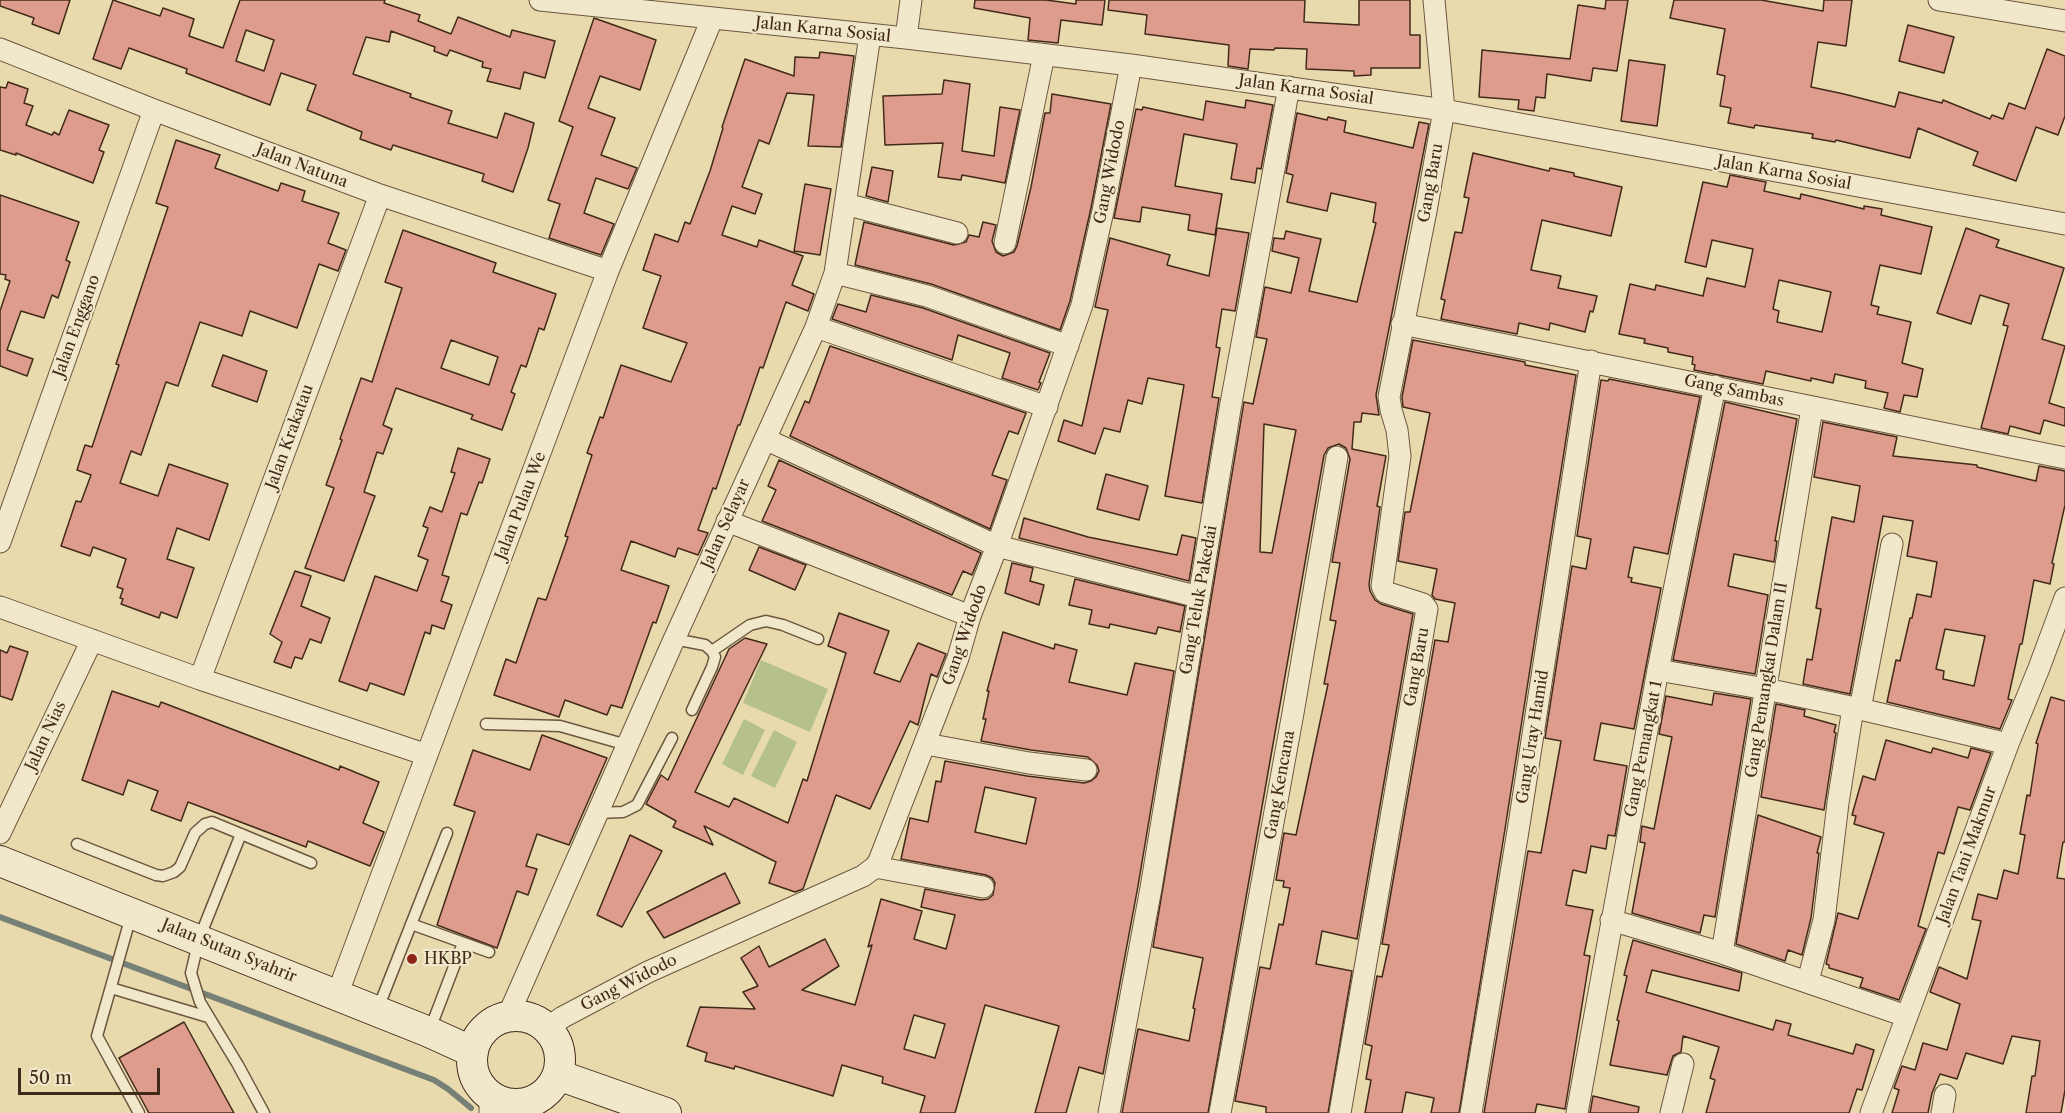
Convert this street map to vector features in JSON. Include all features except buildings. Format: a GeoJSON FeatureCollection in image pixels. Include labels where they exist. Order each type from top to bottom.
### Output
{"type":"FeatureCollection","features":[{"type":"Feature","properties":{"kind":"street","name":"Jalan Karna Sosial"},"geometry":{"type":"LineString","coordinates":[[540,0],[1131,64],[1289,87],[1444,110],[2065,224]]}},
{"type":"Feature","properties":{"kind":"street"},"geometry":{"type":"LineString","coordinates":[[906,38],[910,0]]}},
{"type":"Feature","properties":{"kind":"street","name":"Gang Baru"},"geometry":{"type":"LineString","coordinates":[[1340,1113],[1426,609],[1423,604],[1385,592],[1382,586],[1400,456],[1397,430],[1390,410],[1389,397],[1444,110],[1434,0]]}},
{"type":"Feature","properties":{"kind":"street"},"geometry":{"type":"LineString","coordinates":[[1940,0],[2065,21]]}},
{"type":"Feature","properties":{"kind":"street","name":"Jalan Pulau We"},"geometry":{"type":"LineString","coordinates":[[337,995],[608,271],[712,19]]}},
{"type":"Feature","properties":{"kind":"street","name":"Jalan Selayar"},"geometry":{"type":"LineString","coordinates":[[535,1018],[597,813],[816,327],[834,273],[870,35]]}},
{"type":"Feature","properties":{"kind":"street","name":"Jalan Natuna"},"geometry":{"type":"LineString","coordinates":[[0,50],[380,195],[608,271]]}},
{"type":"Feature","properties":{"kind":"street"},"geometry":{"type":"LineString","coordinates":[[1005,243],[1044,55]]}},
{"type":"Feature","properties":{"kind":"street","name":"Gang Widodo"},"geometry":{"type":"LineString","coordinates":[[535,1018],[648,972],[863,876],[875,867],[884,851],[926,744],[1068,346],[1088,282],[1131,64]]}},
{"type":"Feature","properties":{"kind":"street","name":"Gang Teluk Pakedai"},"geometry":{"type":"LineString","coordinates":[[1109,1113],[1151,888],[1230,409],[1289,87]]}},
{"type":"Feature","properties":{"kind":"street","name":"Jalan Enggano"},"geometry":{"type":"LineString","coordinates":[[0,542],[154,110]]}},
{"type":"Feature","properties":{"kind":"street","name":"Jalan Krakatau"},"geometry":{"type":"LineString","coordinates":[[200,679],[380,195]]}},
{"type":"Feature","properties":{"kind":"street"},"geometry":{"type":"LineString","coordinates":[[845,204],[957,233]]}},
{"type":"Feature","properties":{"kind":"street"},"geometry":{"type":"LineString","coordinates":[[834,273],[927,296],[1068,346]]}},
{"type":"Feature","properties":{"kind":"street","name":"Gang Sambas"},"geometry":{"type":"LineString","coordinates":[[1402,324],[2065,458]]}},
{"type":"Feature","properties":{"kind":"street"},"geometry":{"type":"LineString","coordinates":[[816,327],[1047,407]]}},
{"type":"Feature","properties":{"kind":"street","name":"Gang Uray Hamid"},"geometry":{"type":"LineString","coordinates":[[1471,1113],[1592,361]]}},
{"type":"Feature","properties":{"kind":"street","name":"Gang Pemangkat 1"},"geometry":{"type":"LineString","coordinates":[[1577,1113],[1658,670],[1715,386]]}},
{"type":"Feature","properties":{"kind":"street","name":"Gang Pemangkat Dalam II"},"geometry":{"type":"LineString","coordinates":[[1722,953],[1812,408]]}},
{"type":"Feature","properties":{"kind":"street"},"geometry":{"type":"LineString","coordinates":[[765,439],[997,546],[1199,597]]}},
{"type":"Feature","properties":{"kind":"street","name":"Gang Kencana"},"geometry":{"type":"LineString","coordinates":[[1220,1113],[1289,736],[1336,457]]}},
{"type":"Feature","properties":{"kind":"street"},"geometry":{"type":"LineString","coordinates":[[727,521],[970,616]]}},
{"type":"Feature","properties":{"kind":"street"},"geometry":{"type":"LineString","coordinates":[[1809,981],[1824,920],[1838,803],[1856,708],[1892,544]]}},
{"type":"Feature","properties":{"kind":"street","name":"Jalan Tani Makmur"},"geometry":{"type":"LineString","coordinates":[[1871,1113],[2008,744],[2065,598]]}},
{"type":"Feature","properties":{"kind":"street"},"geometry":{"type":"LineString","coordinates":[[0,607],[200,679],[427,755]]}},
{"type":"Feature","properties":{"kind":"street","name":"Jalan Nias"},"geometry":{"type":"LineString","coordinates":[[0,833],[92,640]]}},
{"type":"Feature","properties":{"kind":"street"},"geometry":{"type":"LineString","coordinates":[[1658,670],[1856,708],[2008,744]]}},
{"type":"Feature","properties":{"kind":"street"},"geometry":{"type":"LineString","coordinates":[[926,744],[1029,764],[1086,770]]}},
{"type":"Feature","properties":{"kind":"street","name":"Jalan Sutan Syahrir"},"geometry":{"type":"LineString","coordinates":[[0,861],[429,1032],[469,1045]]}},
{"type":"Feature","properties":{"kind":"street"},"geometry":{"type":"LineString","coordinates":[[875,867],[983,887]]}},
{"type":"Feature","properties":{"kind":"street"},"geometry":{"type":"LineString","coordinates":[[1611,920],[1809,981],[1906,1016]]}},
{"type":"Feature","properties":{"kind":"street"},"geometry":{"type":"LineString","coordinates":[[535,1018],[561,1055],[562,1080],[532,1102],[494,1106],[479,1084],[473,1069],[469,1045],[495,1021],[535,1018]]}},
{"type":"Feature","properties":{"kind":"street"},"geometry":{"type":"LineString","coordinates":[[1671,1113],[1683,1064]]}},
{"type":"Feature","properties":{"kind":"street"},"geometry":{"type":"LineString","coordinates":[[562,1080],[666,1113]]}},
{"type":"Feature","properties":{"kind":"lane"},"geometry":{"type":"LineString","coordinates":[[712,651],[750,626],[766,621],[818,639]]}},
{"type":"Feature","properties":{"kind":"lane"},"geometry":{"type":"LineString","coordinates":[[674,639],[700,644],[712,651],[715,657],[692,710]]}},
{"type":"Feature","properties":{"kind":"lane"},"geometry":{"type":"LineString","coordinates":[[486,724],[560,726],[627,745]]}},
{"type":"Feature","properties":{"kind":"lane"},"geometry":{"type":"LineString","coordinates":[[597,813],[623,812],[637,805],[672,738]]}},
{"type":"Feature","properties":{"kind":"lane"},"geometry":{"type":"LineString","coordinates":[[77,844],[163,876],[180,867],[192,838],[205,824],[215,823],[311,863]]}},
{"type":"Feature","properties":{"kind":"lane"},"geometry":{"type":"LineString","coordinates":[[377,1011],[447,833]]}},
{"type":"Feature","properties":{"kind":"lane"},"geometry":{"type":"LineString","coordinates":[[241,834],[199,939],[191,973],[200,1002],[264,1113]]}},
{"type":"Feature","properties":{"kind":"lane"},"geometry":{"type":"LineString","coordinates":[[132,913],[97,1036],[139,1113]]}},
{"type":"Feature","properties":{"kind":"lane"},"geometry":{"type":"LineString","coordinates":[[411,924],[489,952]]}},
{"type":"Feature","properties":{"kind":"lane"},"geometry":{"type":"LineString","coordinates":[[429,1032],[463,943]]}},
{"type":"Feature","properties":{"kind":"lane"},"geometry":{"type":"LineString","coordinates":[[111,987],[208,1017]]}},
{"type":"Feature","properties":{"kind":"green space"},"geometry":{"type":"Polygon","coordinates":[[[761,660],[828,689],[810,732],[743,703],[761,660]]]}},
{"type":"Feature","properties":{"kind":"green space"},"geometry":{"type":"Polygon","coordinates":[[[744,719],[765,730],[743,775],[722,764],[744,719]]]}},
{"type":"Feature","properties":{"kind":"green space"},"geometry":{"type":"Polygon","coordinates":[[[774,730],[797,742],[775,788],[751,776],[774,730]]]}},
{"type":"Feature","properties":{"kind":"waterway"},"geometry":{"type":"LineString","coordinates":[[0,917],[434,1080],[471,1108]]}},
{"type":"Feature","properties":{"kind":"place","name":"HKBP"},"geometry":{"type":"Point","coordinates":[412,959]}}]}
